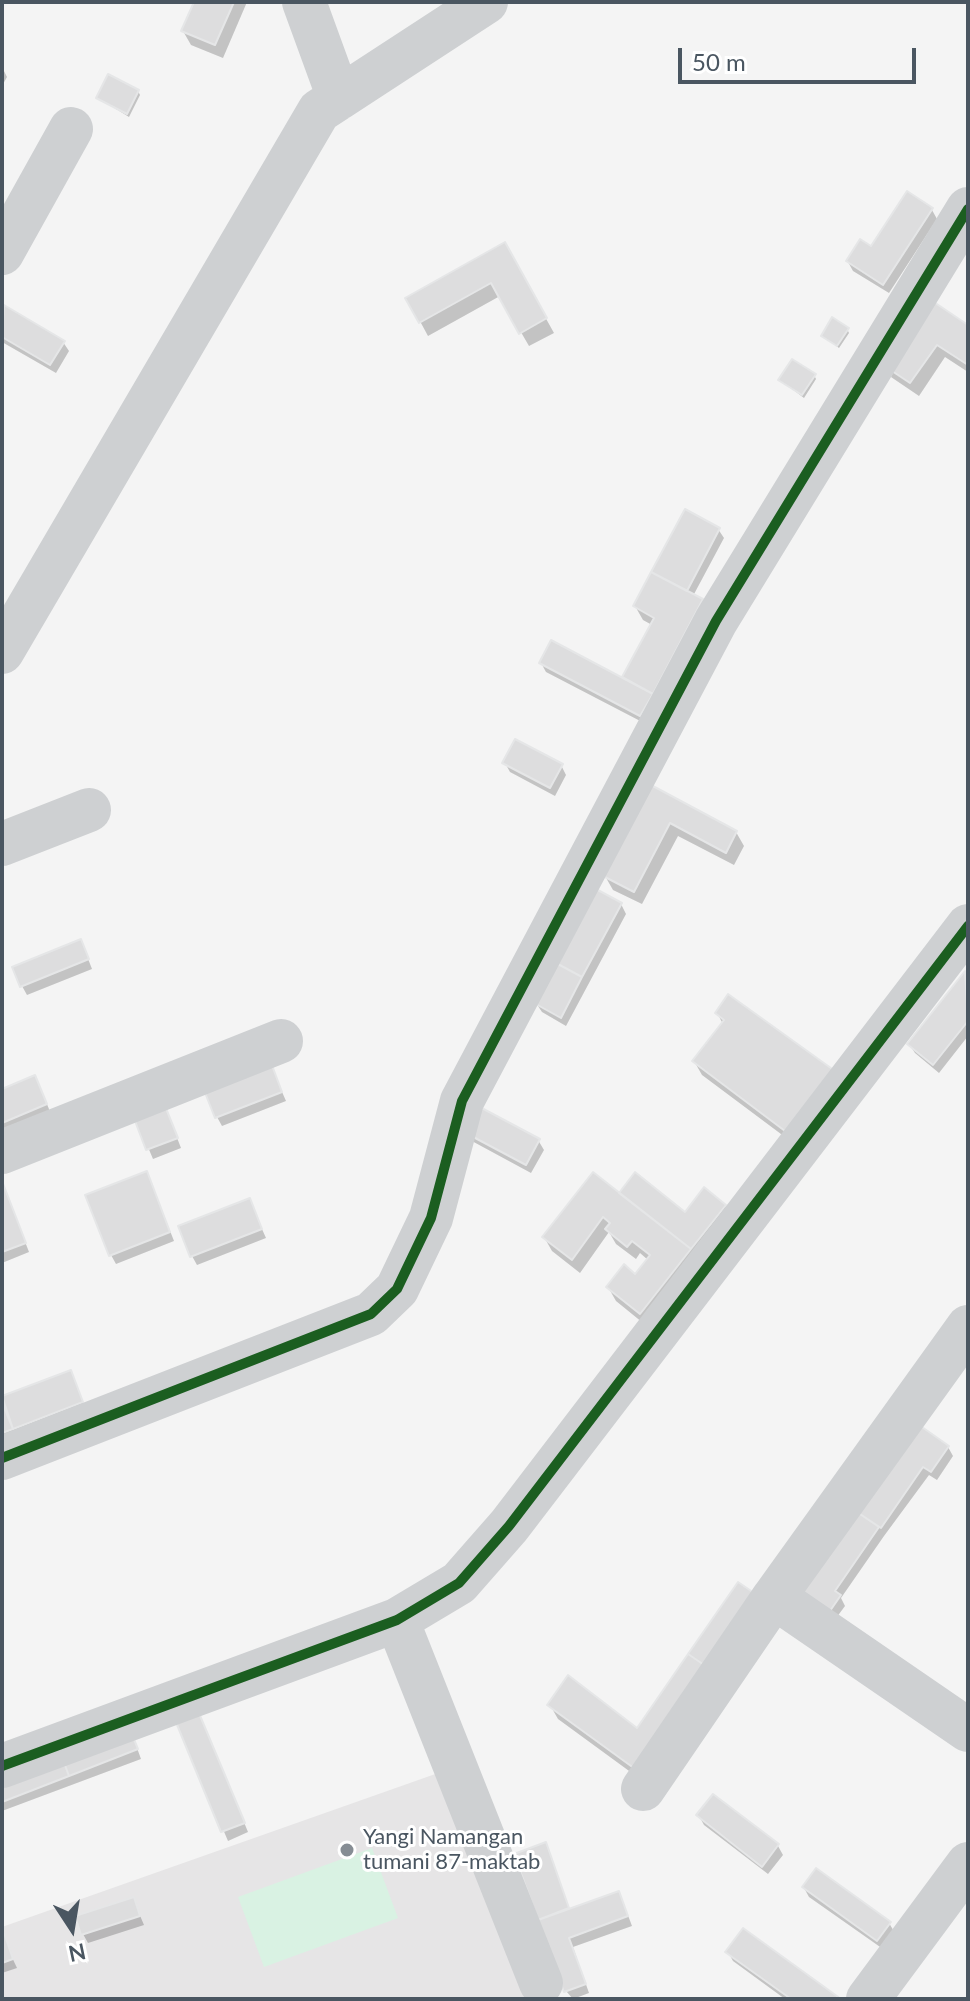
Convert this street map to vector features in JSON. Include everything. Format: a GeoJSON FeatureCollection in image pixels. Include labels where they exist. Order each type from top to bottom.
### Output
{"type":"FeatureCollection","features":[{"type":"Feature","properties":{"kind":"street"},"geometry":{"type":"LineString","coordinates":[[304,2],[339,98]]}},
{"type":"Feature","properties":{"kind":"street"},"geometry":{"type":"LineString","coordinates":[[2,652],[319,111],[486,2]]}},
{"type":"Feature","properties":{"kind":"street"},"geometry":{"type":"LineString","coordinates":[[2,253],[71,129]]}},
{"type":"Feature","properties":{"kind":"street"},"geometry":{"type":"LineString","coordinates":[[2,1458],[371,1314],[397,1289],[431,1218],[462,1101],[476,1073],[716,621],[968,209]]}},
{"type":"Feature","properties":{"kind":"street"},"geometry":{"type":"LineString","coordinates":[[2,844],[89,810]]}},
{"type":"Feature","properties":{"kind":"street"},"geometry":{"type":"LineString","coordinates":[[2,1766],[397,1620],[459,1583],[509,1526],[968,926]]}},
{"type":"Feature","properties":{"kind":"street"},"geometry":{"type":"LineString","coordinates":[[2,1152],[281,1041]]}},
{"type":"Feature","properties":{"kind":"street"},"geometry":{"type":"LineString","coordinates":[[643,1789],[774,1597],[968,1327]]}},
{"type":"Feature","properties":{"kind":"street"},"geometry":{"type":"LineString","coordinates":[[774,1597],[968,1730]]}},
{"type":"Feature","properties":{"kind":"street"},"geometry":{"type":"LineString","coordinates":[[397,1620],[541,1983]]}},
{"type":"Feature","properties":{"kind":"street"},"geometry":{"type":"LineString","coordinates":[[868,1999],[968,1864]]}},
{"type":"Feature","properties":{"kind":"shaded area","name":"Yangi Namangan tumani 87-maktab"},"geometry":{"type":"Polygon","coordinates":[[[441,1772],[535,1999],[2,1999],[2,1927],[441,1772]]]}},
{"type":"Feature","properties":{"kind":"green space"},"geometry":{"type":"Polygon","coordinates":[[[372,1848],[398,1918],[264,1967],[238,1897],[372,1848]]]}},
{"type":"Feature","properties":{"kind":"building"},"geometry":{"type":"Polygon","coordinates":[[[194,2],[234,2],[215,45],[181,31],[194,2]]]}},
{"type":"Feature","properties":{"kind":"building"},"geometry":{"type":"Polygon","coordinates":[[[108,74],[139,90],[127,114],[96,98],[108,74]]]}},
{"type":"Feature","properties":{"kind":"building"},"geometry":{"type":"Polygon","coordinates":[[[907,191],[933,208],[883,285],[846,261],[860,239],[871,246],[907,191]]]}},
{"type":"Feature","properties":{"kind":"building"},"geometry":{"type":"Polygon","coordinates":[[[505,242],[547,318],[519,334],[491,283],[419,323],[405,298],[505,242]]]}},
{"type":"Feature","properties":{"kind":"building"},"geometry":{"type":"Polygon","coordinates":[[[925,296],[968,325],[968,365],[937,345],[910,383],[880,363],[925,296]]]}},
{"type":"Feature","properties":{"kind":"building"},"geometry":{"type":"Polygon","coordinates":[[[4,305],[65,341],[50,365],[2,337],[4,305]]]}},
{"type":"Feature","properties":{"kind":"building"},"geometry":{"type":"Polygon","coordinates":[[[832,317],[849,328],[837,346],[821,336],[832,317]]]}},
{"type":"Feature","properties":{"kind":"building"},"geometry":{"type":"Polygon","coordinates":[[[792,359],[816,374],[802,395],[778,380],[792,359]]]}},
{"type":"Feature","properties":{"kind":"building"},"geometry":{"type":"Polygon","coordinates":[[[685,509],[720,528],[687,591],[651,572],[685,509]]]}},
{"type":"Feature","properties":{"kind":"building"},"geometry":{"type":"Polygon","coordinates":[[[651,572],[703,599],[653,694],[622,677],[654,618],[633,606],[651,572]]]}},
{"type":"Feature","properties":{"kind":"building"},"geometry":{"type":"Polygon","coordinates":[[[551,640],[653,694],[640,716],[539,663],[551,640]]]}},
{"type":"Feature","properties":{"kind":"building"},"geometry":{"type":"Polygon","coordinates":[[[515,739],[563,764],[550,788],[502,763],[515,739]]]}},
{"type":"Feature","properties":{"kind":"building"},"geometry":{"type":"Polygon","coordinates":[[[651,785],[737,831],[726,853],[670,823],[634,892],[603,876],[651,785]]]}},
{"type":"Feature","properties":{"kind":"building"},"geometry":{"type":"Polygon","coordinates":[[[596,889],[622,903],[582,977],[556,963],[596,889]]]}},
{"type":"Feature","properties":{"kind":"building"},"geometry":{"type":"Polygon","coordinates":[[[81,939],[89,959],[20,987],[12,967],[81,939]]]}},
{"type":"Feature","properties":{"kind":"building"},"geometry":{"type":"Polygon","coordinates":[[[556,963],[582,977],[561,1018],[534,1003],[556,963]]]}},
{"type":"Feature","properties":{"kind":"building"},"geometry":{"type":"Polygon","coordinates":[[[965,971],[968,1021],[933,1065],[907,1044],[965,971]]]}},
{"type":"Feature","properties":{"kind":"building"},"geometry":{"type":"Polygon","coordinates":[[[728,994],[835,1071],[785,1131],[692,1061],[724,1020],[715,1013],[728,994]]]}},
{"type":"Feature","properties":{"kind":"building"},"geometry":{"type":"Polygon","coordinates":[[[270,1060],[282,1092],[215,1118],[202,1085],[270,1060]]]}},
{"type":"Feature","properties":{"kind":"building"},"geometry":{"type":"Polygon","coordinates":[[[35,1075],[47,1104],[2,1123],[2,1089],[35,1075]]]}},
{"type":"Feature","properties":{"kind":"building"},"geometry":{"type":"Polygon","coordinates":[[[163,1101],[178,1138],[146,1150],[132,1113],[163,1101]]]}},
{"type":"Feature","properties":{"kind":"building"},"geometry":{"type":"Polygon","coordinates":[[[476,1105],[540,1139],[526,1165],[462,1131],[476,1105]]]}},
{"type":"Feature","properties":{"kind":"building"},"geometry":{"type":"Polygon","coordinates":[[[147,1171],[170,1232],[109,1256],[85,1195],[147,1171]]]}},
{"type":"Feature","properties":{"kind":"building"},"geometry":{"type":"Polygon","coordinates":[[[593,1172],[691,1249],[640,1314],[606,1287],[624,1264],[635,1274],[650,1255],[632,1241],[627,1247],[605,1229],[610,1223],[603,1217],[572,1260],[542,1237],[593,1172]]]}},
{"type":"Feature","properties":{"kind":"building"},"geometry":{"type":"Polygon","coordinates":[[[635,1172],[685,1212],[704,1187],[726,1205],[691,1249],[619,1193],[635,1172]]]}},
{"type":"Feature","properties":{"kind":"building"},"geometry":{"type":"Polygon","coordinates":[[[2,1181],[26,1243],[2,1252],[2,1181]]]}},
{"type":"Feature","properties":{"kind":"building"},"geometry":{"type":"Polygon","coordinates":[[[250,1198],[262,1229],[190,1257],[178,1226],[250,1198]]]}},
{"type":"Feature","properties":{"kind":"building"},"geometry":{"type":"Polygon","coordinates":[[[71,1370],[83,1402],[13,1429],[2,1396],[71,1370]]]}},
{"type":"Feature","properties":{"kind":"building"},"geometry":{"type":"Polygon","coordinates":[[[2,1402],[13,1429],[2,1433],[2,1402]]]}},
{"type":"Feature","properties":{"kind":"building"},"geometry":{"type":"Polygon","coordinates":[[[912,1420],[949,1446],[931,1472],[923,1467],[881,1528],[851,1508],[912,1420]]]}},
{"type":"Feature","properties":{"kind":"building"},"geometry":{"type":"Polygon","coordinates":[[[851,1508],[879,1527],[835,1591],[841,1595],[823,1621],[788,1598],[851,1508]]]}},
{"type":"Feature","properties":{"kind":"building"},"geometry":{"type":"Polygon","coordinates":[[[738,1582],[763,1599],[713,1671],[688,1654],[738,1582]]]}},
{"type":"Feature","properties":{"kind":"building"},"geometry":{"type":"Polygon","coordinates":[[[688,1654],[713,1671],[642,1774],[547,1705],[568,1675],[637,1728],[688,1654]]]}},
{"type":"Feature","properties":{"kind":"building"},"geometry":{"type":"Polygon","coordinates":[[[196,1706],[245,1823],[221,1832],[173,1715],[196,1706]]]}},
{"type":"Feature","properties":{"kind":"building"},"geometry":{"type":"Polygon","coordinates":[[[128,1725],[138,1749],[69,1776],[60,1752],[128,1725]]]}},
{"type":"Feature","properties":{"kind":"building"},"geometry":{"type":"Polygon","coordinates":[[[60,1752],[69,1776],[2,1802],[2,1774],[60,1752]]]}},
{"type":"Feature","properties":{"kind":"building"},"geometry":{"type":"Polygon","coordinates":[[[713,1794],[779,1844],[762,1867],[696,1815],[713,1794]]]}},
{"type":"Feature","properties":{"kind":"building"},"geometry":{"type":"Polygon","coordinates":[[[546,1842],[569,1908],[538,1920],[514,1854],[546,1842]]]}},
{"type":"Feature","properties":{"kind":"building"},"geometry":{"type":"Polygon","coordinates":[[[816,1868],[891,1922],[877,1941],[802,1887],[816,1868]]]}},
{"type":"Feature","properties":{"kind":"building"},"geometry":{"type":"Polygon","coordinates":[[[619,1891],[628,1916],[569,1938],[586,1984],[564,1992],[538,1920],[619,1891]]]}},
{"type":"Feature","properties":{"kind":"building"},"geometry":{"type":"Polygon","coordinates":[[[134,1897],[140,1916],[81,1935],[75,1916],[134,1897]]]}},
{"type":"Feature","properties":{"kind":"building"},"geometry":{"type":"Polygon","coordinates":[[[743,1928],[841,1999],[791,1999],[725,1952],[743,1928]]]}},
{"type":"Feature","properties":{"kind":"building"},"geometry":{"type":"Polygon","coordinates":[[[2,1934],[13,1959],[2,1963],[2,1934]]]}},
{"type":"Feature","properties":{"kind":"cycle path"},"geometry":{"type":"LineString","coordinates":[[2,1458],[371,1314],[397,1289],[431,1218],[462,1101],[716,621],[968,209]]}},
{"type":"Feature","properties":{"kind":"cycle path"},"geometry":{"type":"LineString","coordinates":[[2,1766],[397,1620],[459,1583],[509,1526],[968,926]]}},
{"type":"Feature","properties":{"kind":"place","name":"Yangi Namangan tumani 87-maktab"},"geometry":{"type":"Point","coordinates":[347,1850]}}]}
